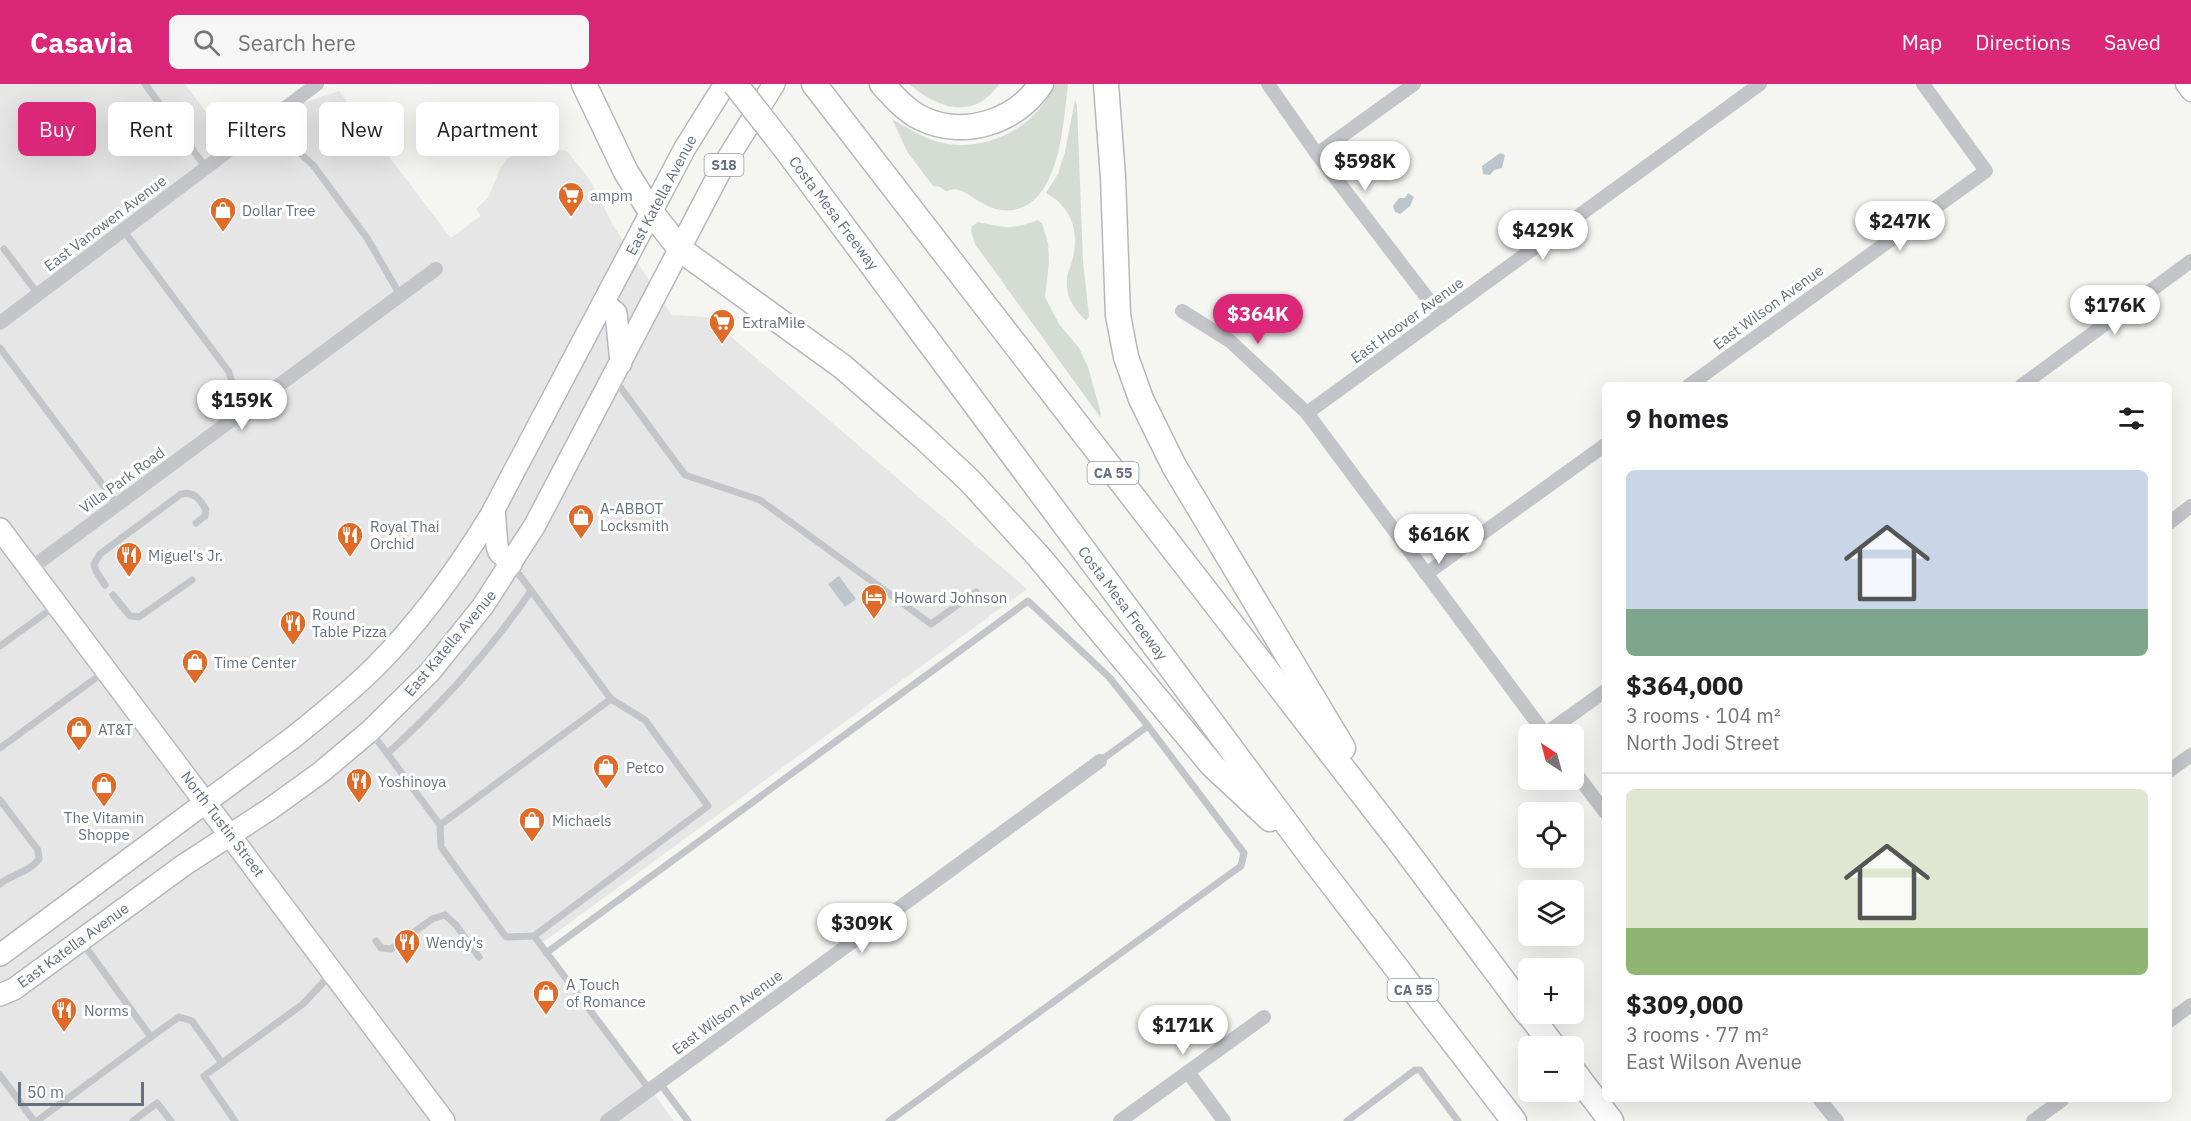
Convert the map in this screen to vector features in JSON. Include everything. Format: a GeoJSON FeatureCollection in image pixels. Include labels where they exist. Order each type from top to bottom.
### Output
{"type":"FeatureCollection","features":[{"type":"Feature","properties":{"kind":"highway"},"geometry":{"type":"LineString","coordinates":[[584,84],[626,172],[651,212],[681,250],[843,367],[924,436],[970,481],[1039,557],[1212,765],[1313,859]]}},
{"type":"Feature","properties":{"kind":"highway","name":"Costa Mesa Freeway"},"geometry":{"type":"LineString","coordinates":[[735,84],[788,152],[1313,859],[1514,1121]]}},
{"type":"Feature","properties":{"kind":"highway"},"geometry":{"type":"LineString","coordinates":[[882,84],[900,103],[921,119],[959,127],[996,121],[1027,101],[1041,84]]}},
{"type":"Feature","properties":{"kind":"highway"},"geometry":{"type":"LineString","coordinates":[[1106,84],[1113,177],[1118,315],[1126,357],[1141,399],[1174,466],[1206,521],[1402,845]]}},
{"type":"Feature","properties":{"kind":"highway","name":"CA 55"},"geometry":{"type":"LineString","coordinates":[[819,92],[1402,845],[1518,999]]}},
{"type":"Feature","properties":{"kind":"highway","name":"CA 55"},"geometry":{"type":"LineString","coordinates":[[1537,1024],[1546,1036]]}},
{"type":"Feature","properties":{"kind":"highway"},"geometry":{"type":"LineString","coordinates":[[1584,1085],[1611,1121]]}},
{"type":"Feature","properties":{"kind":"main road","name":"East Katella Avenue"},"geometry":{"type":"LineString","coordinates":[[0,955],[295,736],[333,705],[375,668],[444,586],[494,509],[685,148],[725,84]]}},
{"type":"Feature","properties":{"kind":"main road","name":"East Katella Avenue"},"geometry":{"type":"LineString","coordinates":[[0,995],[14,989],[184,865],[270,810],[320,773],[370,731],[436,665],[483,606],[535,525],[723,166],[774,84]]}},
{"type":"Feature","properties":{"kind":"main road"},"geometry":{"type":"LineString","coordinates":[[604,303],[616,313],[617,371]]}},
{"type":"Feature","properties":{"kind":"main road"},"geometry":{"type":"LineString","coordinates":[[494,509],[497,546],[499,552],[511,564]]}},
{"type":"Feature","properties":{"kind":"main road","name":"North Tustin Street"},"geometry":{"type":"LineString","coordinates":[[6,541],[30,569],[231,835],[444,1121]]}},
{"type":"Feature","properties":{"kind":"street","name":"East Vanowen Avenue"},"geometry":{"type":"LineString","coordinates":[[294,102],[317,84]]}},
{"type":"Feature","properties":{"kind":"street"},"geometry":{"type":"LineString","coordinates":[[1268,84],[1317,154],[1440,316]]}},
{"type":"Feature","properties":{"kind":"street"},"geometry":{"type":"LineString","coordinates":[[1317,154],[1414,84]]}},
{"type":"Feature","properties":{"kind":"street","name":"East Hoover Avenue"},"geometry":{"type":"LineString","coordinates":[[1307,413],[1760,84]]}},
{"type":"Feature","properties":{"kind":"street","name":"East Wilson Avenue"},"geometry":{"type":"LineString","coordinates":[[1694,382],[1986,171],[1923,84]]}},
{"type":"Feature","properties":{"kind":"street"},"geometry":{"type":"LineString","coordinates":[[2185,84],[2191,92]]}},
{"type":"Feature","properties":{"kind":"street","name":"East Vanowen Avenue"},"geometry":{"type":"LineString","coordinates":[[0,323],[222,156]]}},
{"type":"Feature","properties":{"kind":"street"},"geometry":{"type":"LineString","coordinates":[[2026,382],[2191,261]]}},
{"type":"Feature","properties":{"kind":"street","name":"Villa Park Road"},"geometry":{"type":"LineString","coordinates":[[30,569],[436,268]]}},
{"type":"Feature","properties":{"kind":"street"},"geometry":{"type":"LineString","coordinates":[[1182,311],[1230,341],[1307,413],[1538,724]]}},
{"type":"Feature","properties":{"kind":"street"},"geometry":{"type":"LineString","coordinates":[[1426,574],[1602,447]]}},
{"type":"Feature","properties":{"kind":"street"},"geometry":{"type":"LineString","coordinates":[[2172,521],[2191,507]]}},
{"type":"Feature","properties":{"kind":"street"},"geometry":{"type":"LineString","coordinates":[[1561,724],[1602,693]]}},
{"type":"Feature","properties":{"kind":"street"},"geometry":{"type":"LineString","coordinates":[[2172,769],[2191,755]]}},
{"type":"Feature","properties":{"kind":"street","name":"East Wilson Avenue"},"geometry":{"type":"LineString","coordinates":[[607,1121],[1100,761]]}},
{"type":"Feature","properties":{"kind":"street"},"geometry":{"type":"LineString","coordinates":[[1584,784],[1602,808]]}},
{"type":"Feature","properties":{"kind":"street"},"geometry":{"type":"LineString","coordinates":[[2172,1019],[2191,1005]]}},
{"type":"Feature","properties":{"kind":"street"},"geometry":{"type":"LineString","coordinates":[[1120,1121],[1264,1017]]}},
{"type":"Feature","properties":{"kind":"street"},"geometry":{"type":"LineString","coordinates":[[1188,1072],[1224,1121]]}},
{"type":"Feature","properties":{"kind":"street"},"geometry":{"type":"LineString","coordinates":[[1822,1102],[1837,1121]]}},
{"type":"Feature","properties":{"kind":"street"},"geometry":{"type":"LineString","coordinates":[[2033,1121],[2059,1102]]}},
{"type":"Feature","properties":{"kind":"lane"},"geometry":{"type":"LineString","coordinates":[[146,84],[206,168]]}},
{"type":"Feature","properties":{"kind":"lane"},"geometry":{"type":"LineString","coordinates":[[302,156],[313,165],[360,229],[400,295]]}},
{"type":"Feature","properties":{"kind":"lane"},"geometry":{"type":"LineString","coordinates":[[123,230],[230,372],[241,412]]}},
{"type":"Feature","properties":{"kind":"lane"},"geometry":{"type":"LineString","coordinates":[[4,249],[39,294]]}},
{"type":"Feature","properties":{"kind":"lane"},"geometry":{"type":"LineString","coordinates":[[0,348],[117,504]]}},
{"type":"Feature","properties":{"kind":"lane"},"geometry":{"type":"LineString","coordinates":[[617,371],[685,475],[760,500],[931,624],[976,592]]}},
{"type":"Feature","properties":{"kind":"lane"},"geometry":{"type":"LineString","coordinates":[[105,585],[94,564],[100,554],[181,494],[191,493],[196,496],[206,510],[205,516],[196,523]]}},
{"type":"Feature","properties":{"kind":"lane"},"geometry":{"type":"LineString","coordinates":[[370,731],[440,825],[441,847],[506,937],[534,936],[708,807],[645,720],[611,699],[511,564]]}},
{"type":"Feature","properties":{"kind":"lane"},"geometry":{"type":"LineString","coordinates":[[113,595],[130,616],[140,617],[192,580]]}},
{"type":"Feature","properties":{"kind":"lane"},"geometry":{"type":"LineString","coordinates":[[387,754],[415,729],[474,668],[531,591]]}},
{"type":"Feature","properties":{"kind":"lane"},"geometry":{"type":"LineString","coordinates":[[546,953],[1028,601],[1109,677],[1244,853],[1240,866],[889,1121]]}},
{"type":"Feature","properties":{"kind":"lane"},"geometry":{"type":"LineString","coordinates":[[0,646],[57,605]]}},
{"type":"Feature","properties":{"kind":"lane"},"geometry":{"type":"LineString","coordinates":[[0,748],[106,670]]}},
{"type":"Feature","properties":{"kind":"lane"},"geometry":{"type":"LineString","coordinates":[[440,825],[611,699]]}},
{"type":"Feature","properties":{"kind":"lane"},"geometry":{"type":"LineString","coordinates":[[1100,761],[1148,726]]}},
{"type":"Feature","properties":{"kind":"lane"},"geometry":{"type":"LineString","coordinates":[[0,801],[38,850],[39,859],[34,865],[12,875],[0,884]]}},
{"type":"Feature","properties":{"kind":"lane"},"geometry":{"type":"LineString","coordinates":[[376,941],[381,948],[391,949],[432,919],[445,915],[479,957]]}},
{"type":"Feature","properties":{"kind":"lane"},"geometry":{"type":"LineString","coordinates":[[534,936],[655,1086],[688,1121]]}},
{"type":"Feature","properties":{"kind":"lane"},"geometry":{"type":"LineString","coordinates":[[80,940],[151,1037]]}},
{"type":"Feature","properties":{"kind":"lane"},"geometry":{"type":"LineString","coordinates":[[235,1121],[204,1076],[303,1004],[333,972]]}},
{"type":"Feature","properties":{"kind":"lane"},"geometry":{"type":"LineString","coordinates":[[0,1076],[35,1121],[179,1017],[192,1021],[222,1063]]}},
{"type":"Feature","properties":{"kind":"lane"},"geometry":{"type":"LineString","coordinates":[[1347,1121],[1415,1070],[1420,1070],[1458,1121]]}},
{"type":"Feature","properties":{"kind":"lane"},"geometry":{"type":"LineString","coordinates":[[133,1121],[157,1103],[171,1121]]}},
{"type":"Feature","properties":{"kind":"shaded area"},"geometry":{"type":"Polygon","coordinates":[[[0,84],[185,84],[206,112],[206,156],[307,156],[306,102],[339,91],[347,102],[319,102],[319,156],[389,156],[451,238],[481,216],[476,209],[488,198],[501,167],[508,158],[512,156],[559,156],[559,149],[567,151],[590,180],[613,225],[672,315],[708,317],[1027,589],[542,943],[674,1121],[0,1121],[0,84]]]}},
{"type":"Feature","properties":{"kind":"shaded area"},"geometry":{"type":"Polygon","coordinates":[[[909,84],[1000,84],[979,103],[960,107],[933,100],[909,84]]]}},
{"type":"Feature","properties":{"kind":"shaded area"},"geometry":{"type":"Polygon","coordinates":[[[1055,84],[1068,84],[1064,121],[1055,164],[1047,183],[1036,198],[1021,208],[995,209],[959,190],[946,191],[933,186],[908,153],[892,119],[938,142],[955,145],[990,141],[1022,125],[1036,113],[1047,100],[1055,84]]]}},
{"type":"Feature","properties":{"kind":"shaded area"},"geometry":{"type":"Polygon","coordinates":[[[1075,99],[1083,261],[1089,317],[1086,320],[1074,307],[1067,291],[1067,277],[1075,240],[1072,221],[1062,206],[1046,193],[1058,174],[1065,152],[1075,99]]]}},
{"type":"Feature","properties":{"kind":"shaded area"},"geometry":{"type":"Polygon","coordinates":[[[1500,153],[1505,155],[1502,168],[1494,170],[1490,175],[1483,174],[1482,166],[1500,153]]]}},
{"type":"Feature","properties":{"kind":"shaded area"},"geometry":{"type":"Polygon","coordinates":[[[1408,193],[1414,197],[1410,206],[1400,214],[1395,212],[1393,206],[1399,198],[1405,198],[1408,193]]]}},
{"type":"Feature","properties":{"kind":"shaded area"},"geometry":{"type":"Polygon","coordinates":[[[1037,220],[1042,223],[1048,243],[1049,262],[1045,297],[1059,324],[1079,348],[1088,367],[1100,417],[975,244],[971,231],[972,226],[978,222],[1007,227],[1020,226],[1037,220]]]}},
{"type":"Feature","properties":{"kind":"shaded area"},"geometry":{"type":"Polygon","coordinates":[[[839,576],[856,599],[845,607],[828,584],[839,576]]]}},
{"type":"Feature","properties":{"kind":"place","name":"ampm"},"geometry":{"type":"Point","coordinates":[571,218]}},
{"type":"Feature","properties":{"kind":"place","name":"Dollar Tree"},"geometry":{"type":"Point","coordinates":[223,233]}},
{"type":"Feature","properties":{"kind":"place","name":"ExtraMile"},"geometry":{"type":"Point","coordinates":[722,345]}},
{"type":"Feature","properties":{"kind":"place","name":"A-ABBOT Locksmith"},"geometry":{"type":"Point","coordinates":[581,540]}},
{"type":"Feature","properties":{"kind":"place","name":"Royal Thai Orchid"},"geometry":{"type":"Point","coordinates":[350,558]}},
{"type":"Feature","properties":{"kind":"place","name":"Miguel's Jr."},"geometry":{"type":"Point","coordinates":[129,578]}},
{"type":"Feature","properties":{"kind":"place","name":"Howard Johnson"},"geometry":{"type":"Point","coordinates":[874,620]}},
{"type":"Feature","properties":{"kind":"place","name":"Round Table Pizza"},"geometry":{"type":"Point","coordinates":[293,646]}},
{"type":"Feature","properties":{"kind":"place","name":"Time Center"},"geometry":{"type":"Point","coordinates":[195,685]}},
{"type":"Feature","properties":{"kind":"place","name":"AT&T"},"geometry":{"type":"Point","coordinates":[79,752]}},
{"type":"Feature","properties":{"kind":"place","name":"Petco"},"geometry":{"type":"Point","coordinates":[606,790]}},
{"type":"Feature","properties":{"kind":"place","name":"Yoshinoya"},"geometry":{"type":"Point","coordinates":[359,804]}},
{"type":"Feature","properties":{"kind":"place","name":"The Vitamin Shoppe"},"geometry":{"type":"Point","coordinates":[104,808]}},
{"type":"Feature","properties":{"kind":"place","name":"Michaels"},"geometry":{"type":"Point","coordinates":[532,843]}},
{"type":"Feature","properties":{"kind":"place","name":"Wendy's"},"geometry":{"type":"Point","coordinates":[407,965]}},
{"type":"Feature","properties":{"kind":"place","name":"A Touch of Romance"},"geometry":{"type":"Point","coordinates":[546,1016]}},
{"type":"Feature","properties":{"kind":"place","name":"Norms"},"geometry":{"type":"Point","coordinates":[64,1033]}}]}
